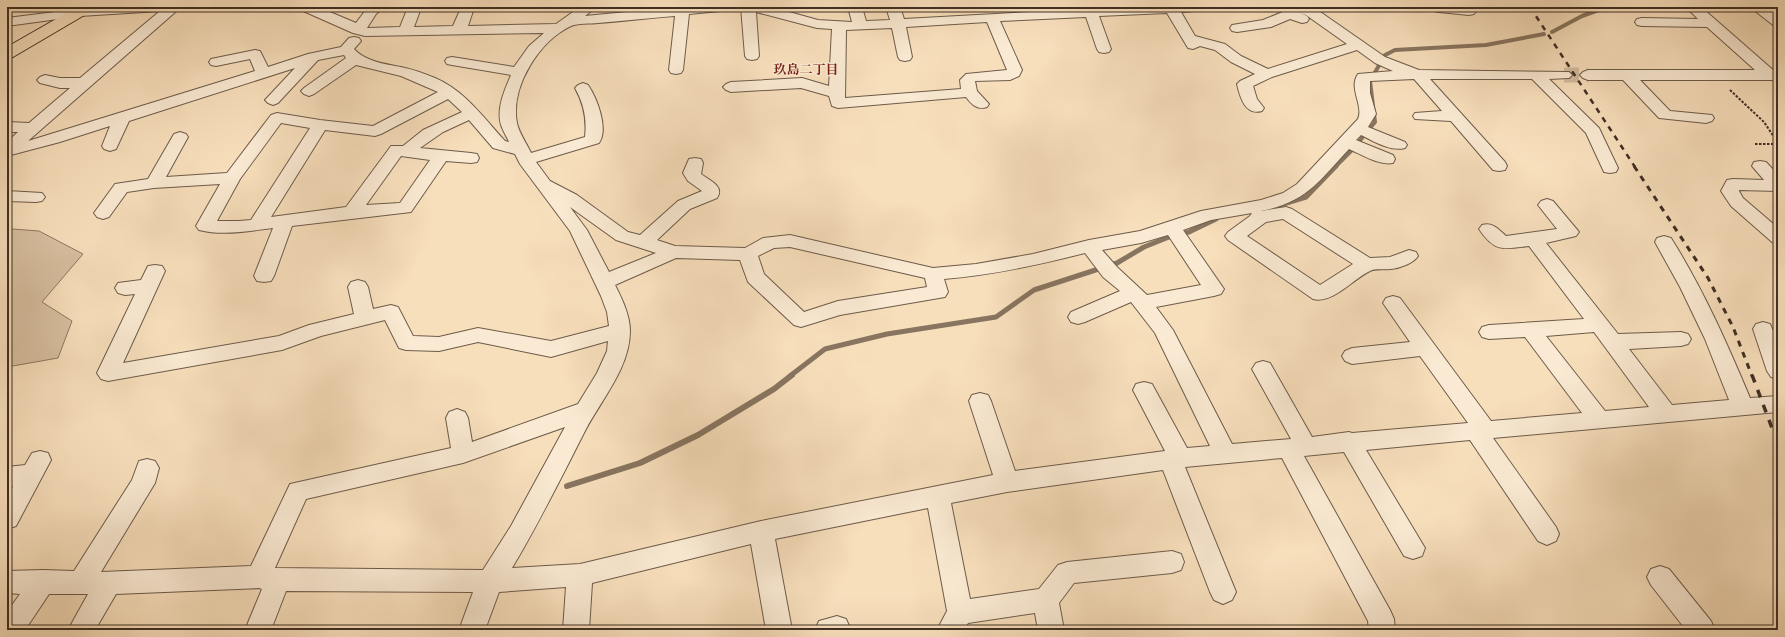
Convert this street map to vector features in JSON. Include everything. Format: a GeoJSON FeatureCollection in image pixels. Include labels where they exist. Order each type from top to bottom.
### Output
{"type":"FeatureCollection","features":[{"type":"Feature","properties":{"kind":"main road"},"geometry":{"type":"LineString","coordinates":[[7,54],[84,10]]}},
{"type":"Feature","properties":{"kind":"street"},"geometry":{"type":"LineString","coordinates":[[7,22],[59,11],[165,7]]}},
{"type":"Feature","properties":{"kind":"street"},"geometry":{"type":"LineString","coordinates":[[7,150],[174,7]]}},
{"type":"Feature","properties":{"kind":"street"},"geometry":{"type":"LineString","coordinates":[[308,7],[362,31],[405,32],[563,25],[720,7]]}},
{"type":"Feature","properties":{"kind":"street"},"geometry":{"type":"LineString","coordinates":[[351,55],[348,47],[362,31],[371,11],[377,7]]}},
{"type":"Feature","properties":{"kind":"street"},"geometry":{"type":"LineString","coordinates":[[472,630],[490,581],[520,532],[607,375],[617,351],[620,330],[615,306],[578,230],[523,155],[509,124],[508,112],[513,88],[519,72],[522,65],[534,49],[547,37],[589,7]]}},
{"type":"Feature","properties":{"kind":"street"},"geometry":{"type":"LineString","coordinates":[[752,56],[749,7],[763,9],[817,24],[860,26],[898,23],[960,13],[992,18],[1016,12],[1091,13],[1203,7]]}},
{"type":"Feature","properties":{"kind":"street"},"geometry":{"type":"LineString","coordinates":[[855,7],[860,26]]}},
{"type":"Feature","properties":{"kind":"street"},"geometry":{"type":"LineString","coordinates":[[893,7],[905,57]]}},
{"type":"Feature","properties":{"kind":"street"},"geometry":{"type":"LineString","coordinates":[[1285,7],[1302,9],[1323,20],[1359,45],[1382,64],[1418,74],[1564,75]]}},
{"type":"Feature","properties":{"kind":"street"},"geometry":{"type":"LineString","coordinates":[[1693,7],[1710,23],[1776,76]]}},
{"type":"Feature","properties":{"kind":"street"},"geometry":{"type":"LineString","coordinates":[[1757,7],[1778,22]]}},
{"type":"Feature","properties":{"kind":"street"},"geometry":{"type":"LineString","coordinates":[[405,32],[414,8]]}},
{"type":"Feature","properties":{"kind":"street"},"geometry":{"type":"LineString","coordinates":[[1439,8],[1470,13]]}},
{"type":"Feature","properties":{"kind":"street"},"geometry":{"type":"LineString","coordinates":[[1172,9],[1192,42],[1220,47],[1236,59],[1267,74]]}},
{"type":"Feature","properties":{"kind":"street"},"geometry":{"type":"LineString","coordinates":[[459,30],[466,11]]}},
{"type":"Feature","properties":{"kind":"street"},"geometry":{"type":"LineString","coordinates":[[676,70],[682,11]]}},
{"type":"Feature","properties":{"kind":"street"},"geometry":{"type":"LineString","coordinates":[[1091,13],[1104,49]]}},
{"type":"Feature","properties":{"kind":"street"},"geometry":{"type":"LineString","coordinates":[[1237,28],[1266,24],[1290,14],[1312,23],[1323,20]]}},
{"type":"Feature","properties":{"kind":"street"},"geometry":{"type":"LineString","coordinates":[[981,104],[969,92],[967,87],[968,80],[971,77],[1010,75],[1014,73],[1015,70],[1003,46],[992,18]]}},
{"type":"Feature","properties":{"kind":"street"},"geometry":{"type":"LineString","coordinates":[[1642,22],[1710,23]]}},
{"type":"Feature","properties":{"kind":"street"},"geometry":{"type":"LineString","coordinates":[[839,26],[836,93],[838,103],[961,94]]}},
{"type":"Feature","properties":{"kind":"street"},"geometry":{"type":"LineString","coordinates":[[1256,108],[1249,100],[1245,84],[1267,74],[1359,45]]}},
{"type":"Feature","properties":{"kind":"street"},"geometry":{"type":"LineString","coordinates":[[216,62],[255,54],[263,72]]}},
{"type":"Feature","properties":{"kind":"street"},"geometry":{"type":"LineString","coordinates":[[309,90],[351,55]]}},
{"type":"Feature","properties":{"kind":"street"},"geometry":{"type":"LineString","coordinates":[[7,150],[54,139],[313,57],[351,55],[374,66],[405,72],[450,92],[472,114],[499,145],[523,155],[593,140],[594,127],[590,100],[583,88]]}},
{"type":"Feature","properties":{"kind":"street"},"geometry":{"type":"LineString","coordinates":[[273,100],[313,57]]}},
{"type":"Feature","properties":{"kind":"street"},"geometry":{"type":"LineString","coordinates":[[452,61],[519,72]]}},
{"type":"Feature","properties":{"kind":"street"},"geometry":{"type":"LineString","coordinates":[[1366,264],[1352,275],[1320,294],[1234,236],[1253,211],[1289,197],[1304,188],[1353,136],[1365,121],[1368,114],[1362,93],[1364,77],[1382,64]]}},
{"type":"Feature","properties":{"kind":"street"},"geometry":{"type":"LineString","coordinates":[[1418,74],[1500,166]]}},
{"type":"Feature","properties":{"kind":"street"},"geometry":{"type":"LineString","coordinates":[[1536,75],[1593,130],[1610,168]]}},
{"type":"Feature","properties":{"kind":"street"},"geometry":{"type":"LineString","coordinates":[[1588,75],[1776,76]]}},
{"type":"Feature","properties":{"kind":"street"},"geometry":{"type":"LineString","coordinates":[[1627,75],[1665,115],[1706,118]]}},
{"type":"Feature","properties":{"kind":"street"},"geometry":{"type":"LineString","coordinates":[[45,80],[60,83],[84,83]]}},
{"type":"Feature","properties":{"kind":"street"},"geometry":{"type":"LineString","coordinates":[[731,87],[802,83],[836,93]]}},
{"type":"Feature","properties":{"kind":"street"},"geometry":{"type":"LineString","coordinates":[[440,156],[405,208],[352,212],[240,227],[205,226],[232,178],[277,118],[320,125],[375,131],[450,92]]}},
{"type":"Feature","properties":{"kind":"street"},"geometry":{"type":"LineString","coordinates":[[407,151],[418,141],[430,134],[458,119],[472,114]]}},
{"type":"Feature","properties":{"kind":"street"},"geometry":{"type":"LineString","coordinates":[[1421,116],[1455,116]]}},
{"type":"Feature","properties":{"kind":"street"},"geometry":{"type":"LineString","coordinates":[[110,146],[122,118]]}},
{"type":"Feature","properties":{"kind":"street"},"geometry":{"type":"LineString","coordinates":[[257,225],[320,125]]}},
{"type":"Feature","properties":{"kind":"street"},"geometry":{"type":"LineString","coordinates":[[7,127],[32,128]]}},
{"type":"Feature","properties":{"kind":"street"},"geometry":{"type":"LineString","coordinates":[[1353,136],[1377,136],[1399,145]]}},
{"type":"Feature","properties":{"kind":"street"},"geometry":{"type":"LineString","coordinates":[[1353,136],[1366,151],[1387,159]]}},
{"type":"Feature","properties":{"kind":"street"},"geometry":{"type":"LineString","coordinates":[[154,183],[180,137]]}},
{"type":"Feature","properties":{"kind":"street"},"geometry":{"type":"LineString","coordinates":[[352,212],[397,150],[440,156],[471,158]]}},
{"type":"Feature","properties":{"kind":"street"},"geometry":{"type":"LineString","coordinates":[[643,243],[684,206],[711,194],[712,189],[694,177],[692,173],[695,163]]}},
{"type":"Feature","properties":{"kind":"street"},"geometry":{"type":"LineString","coordinates":[[1760,166],[1778,186]]}},
{"type":"Feature","properties":{"kind":"street"},"geometry":{"type":"LineString","coordinates":[[103,213],[121,188],[154,183],[232,178]]}},
{"type":"Feature","properties":{"kind":"street"},"geometry":{"type":"LineString","coordinates":[[1778,186],[1733,184],[1730,191],[1737,202],[1778,238]]}},
{"type":"Feature","properties":{"kind":"street"},"geometry":{"type":"LineString","coordinates":[[546,185],[571,199],[622,236],[674,252],[748,254],[770,242],[790,241],[933,274],[976,270],[1033,260],[1089,246],[1176,234],[1207,215],[1253,211],[1286,213],[1366,264],[1392,263],[1409,256]]}},
{"type":"Feature","properties":{"kind":"street"},"geometry":{"type":"LineString","coordinates":[[7,196],[36,197]]}},
{"type":"Feature","properties":{"kind":"street"},"geometry":{"type":"LineString","coordinates":[[1488,229],[1502,243],[1570,232],[1547,205]]}},
{"type":"Feature","properties":{"kind":"street"},"geometry":{"type":"LineString","coordinates":[[264,276],[285,221]]}},
{"type":"Feature","properties":{"kind":"street"},"geometry":{"type":"LineString","coordinates":[[1078,317],[1137,298],[1214,289],[1176,234]]}},
{"type":"Feature","properties":{"kind":"street"},"geometry":{"type":"LineString","coordinates":[[1534,239],[1564,265],[1599,325],[1666,413]]}},
{"type":"Feature","properties":{"kind":"street"},"geometry":{"type":"LineString","coordinates":[[1664,242],[1690,287],[1715,339],[1743,407]]}},
{"type":"Feature","properties":{"kind":"street"},"geometry":{"type":"LineString","coordinates":[[1089,246],[1107,268],[1137,298],[1163,330],[1225,454]]}},
{"type":"Feature","properties":{"kind":"street"},"geometry":{"type":"LineString","coordinates":[[604,282],[674,252]]}},
{"type":"Feature","properties":{"kind":"street"},"geometry":{"type":"LineString","coordinates":[[748,254],[755,277],[801,320],[838,308],[938,292],[933,274]]}},
{"type":"Feature","properties":{"kind":"street"},"geometry":{"type":"LineString","coordinates":[[125,288],[151,278],[108,373],[282,343],[316,330],[391,312],[406,343],[439,344],[478,335],[551,349],[620,330]]}},
{"type":"Feature","properties":{"kind":"street"},"geometry":{"type":"LineString","coordinates":[[358,287],[365,319]]}},
{"type":"Feature","properties":{"kind":"street"},"geometry":{"type":"LineString","coordinates":[[1394,303],[1426,348],[1547,534]]}},
{"type":"Feature","properties":{"kind":"street"},"geometry":{"type":"LineString","coordinates":[[1489,332],[1599,325]]}},
{"type":"Feature","properties":{"kind":"street"},"geometry":{"type":"LineString","coordinates":[[1530,329],[1599,419]]}},
{"type":"Feature","properties":{"kind":"street"},"geometry":{"type":"LineString","coordinates":[[1763,329],[1778,371]]}},
{"type":"Feature","properties":{"kind":"street"},"geometry":{"type":"LineString","coordinates":[[1613,342],[1681,339]]}},
{"type":"Feature","properties":{"kind":"street"},"geometry":{"type":"LineString","coordinates":[[1352,356],[1426,348]]}},
{"type":"Feature","properties":{"kind":"street"},"geometry":{"type":"LineString","coordinates":[[1263,368],[1297,447],[1381,618],[1382,630]]}},
{"type":"Feature","properties":{"kind":"street"},"geometry":{"type":"LineString","coordinates":[[1144,390],[1176,459],[1223,592]]}},
{"type":"Feature","properties":{"kind":"street"},"geometry":{"type":"LineString","coordinates":[[980,401],[1007,482]]}},
{"type":"Feature","properties":{"kind":"street"},"geometry":{"type":"LineString","coordinates":[[7,582],[43,581],[109,583],[269,578],[490,581],[580,575],[761,531],[1007,482],[1176,459],[1349,441],[1778,404]]}},
{"type":"Feature","properties":{"kind":"street"},"geometry":{"type":"LineString","coordinates":[[258,630],[269,578],[298,491],[464,454],[587,410]]}},
{"type":"Feature","properties":{"kind":"street"},"geometry":{"type":"LineString","coordinates":[[457,418],[464,454]]}},
{"type":"Feature","properties":{"kind":"street"},"geometry":{"type":"LineString","coordinates":[[1349,441],[1413,548]]}},
{"type":"Feature","properties":{"kind":"street"},"geometry":{"type":"LineString","coordinates":[[7,478],[36,467],[7,519]]}},
{"type":"Feature","properties":{"kind":"street"},"geometry":{"type":"LineString","coordinates":[[81,582],[142,483],[147,468]]}},
{"type":"Feature","properties":{"kind":"street"},"geometry":{"type":"LineString","coordinates":[[938,496],[955,621],[1046,600],[1067,574],[1172,562]]}},
{"type":"Feature","properties":{"kind":"street"},"geometry":{"type":"LineString","coordinates":[[761,531],[779,630]]}},
{"type":"Feature","properties":{"kind":"street"},"geometry":{"type":"LineString","coordinates":[[576,630],[580,575]]}},
{"type":"Feature","properties":{"kind":"street"},"geometry":{"type":"LineString","coordinates":[[1660,577],[1702,630]]}},
{"type":"Feature","properties":{"kind":"street"},"geometry":{"type":"LineString","coordinates":[[10,630],[43,581]]}},
{"type":"Feature","properties":{"kind":"street"},"geometry":{"type":"LineString","coordinates":[[81,630],[109,583]]}},
{"type":"Feature","properties":{"kind":"street"},"geometry":{"type":"LineString","coordinates":[[1046,600],[1051,630]]}},
{"type":"Feature","properties":{"kind":"path"},"geometry":{"type":"LineString","coordinates":[[1714,75],[1764,122],[1778,143]]}},
{"type":"Feature","properties":{"kind":"path"},"geometry":{"type":"LineString","coordinates":[[1755,144],[1778,143]]}},
{"type":"Feature","properties":{"kind":"shaded area"},"geometry":{"type":"Polygon","coordinates":[[[12,229],[39,231],[83,254],[42,302],[72,321],[58,358],[7,367],[7,232],[12,229]]]}},
{"type":"Feature","properties":{"kind":"waterway"},"geometry":{"type":"LineString","coordinates":[[1552,32],[1582,16],[1607,7]]}},
{"type":"Feature","properties":{"kind":"waterway"},"geometry":{"type":"LineString","coordinates":[[1336,166],[1353,149],[1375,122],[1370,81],[1385,55],[1395,50],[1486,45],[1544,34]]}},
{"type":"Feature","properties":{"kind":"waterway"},"geometry":{"type":"LineString","coordinates":[[1258,212],[1306,197],[1336,166]]}},
{"type":"Feature","properties":{"kind":"waterway"},"geometry":{"type":"LineString","coordinates":[[790,376],[825,349],[887,334],[996,317],[1034,290],[1117,263],[1144,247],[1169,237],[1189,232],[1216,219]]}},
{"type":"Feature","properties":{"kind":"waterway"},"geometry":{"type":"LineString","coordinates":[[567,486],[640,463],[698,435],[774,389],[792,375]]}},
{"type":"Feature","properties":{"kind":"tunnel"},"geometry":{"type":"LineString","coordinates":[[1564,75],[1588,75]]}},
{"type":"Feature","properties":{"kind":"railway"},"geometry":{"type":"LineString","coordinates":[[1530,7],[1635,167]]}},
{"type":"Feature","properties":{"kind":"railway"},"geometry":{"type":"LineString","coordinates":[[1634,166],[1708,278],[1733,327],[1752,376]]}},
{"type":"Feature","properties":{"kind":"railway"},"geometry":{"type":"LineString","coordinates":[[1752,375],[1778,444]]}},
{"type":"Feature","properties":{"kind":"district","name":"玖島二丁目"},"geometry":{"type":"Point","coordinates":[806,69]}}]}
